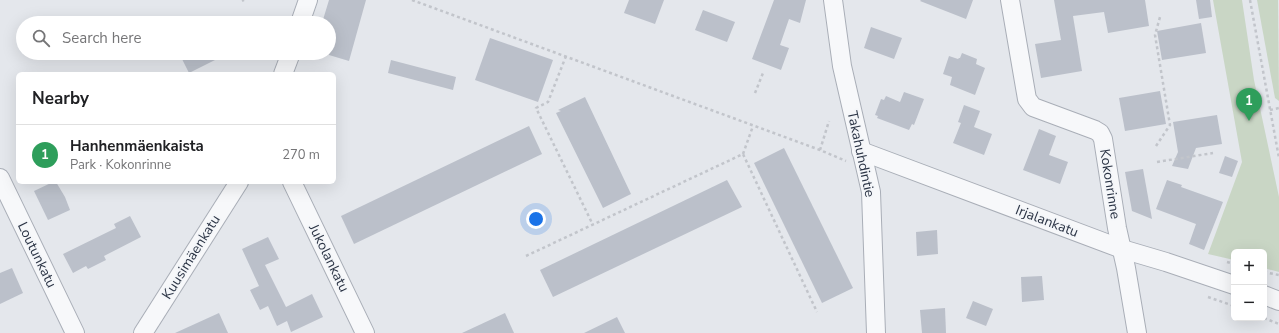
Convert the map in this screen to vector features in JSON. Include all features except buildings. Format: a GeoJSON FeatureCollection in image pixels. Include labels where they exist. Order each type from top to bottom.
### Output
{"type":"FeatureCollection","features":[{"type":"Feature","properties":{"kind":"street"},"geometry":{"type":"LineString","coordinates":[[302,16],[308,0]]}},
{"type":"Feature","properties":{"kind":"street","name":"Takahuhdintie"},"geometry":{"type":"LineString","coordinates":[[833,0],[856,157],[871,192],[876,333]]}},
{"type":"Feature","properties":{"kind":"street","name":"Kokonrinne"},"geometry":{"type":"LineString","coordinates":[[1010,0],[1027,98],[1033,107],[1095,130],[1100,133],[1103,139],[1137,333]]}},
{"type":"Feature","properties":{"kind":"street"},"geometry":{"type":"LineString","coordinates":[[285,72],[289,60]]}},
{"type":"Feature","properties":{"kind":"street","name":"Irjalankatu"},"geometry":{"type":"LineString","coordinates":[[856,157],[1122,249],[1231,284]]}},
{"type":"Feature","properties":{"kind":"street","name":"Loutunkatu"},"geometry":{"type":"LineString","coordinates":[[0,178],[75,333]]}},
{"type":"Feature","properties":{"kind":"street","name":"Kuusimäenkatu"},"geometry":{"type":"LineString","coordinates":[[143,333],[238,184]]}},
{"type":"Feature","properties":{"kind":"street","name":"Jukolankatu"},"geometry":{"type":"LineString","coordinates":[[293,184],[365,333]]}},
{"type":"Feature","properties":{"kind":"street"},"geometry":{"type":"LineString","coordinates":[[1267,296],[1279,301]]}},
{"type":"Feature","properties":{"kind":"path"},"geometry":{"type":"LineString","coordinates":[[412,0],[820,150],[847,162],[856,157]]}},
{"type":"Feature","properties":{"kind":"path"},"geometry":{"type":"LineString","coordinates":[[1250,0],[1279,158]]}},
{"type":"Feature","properties":{"kind":"path"},"geometry":{"type":"LineString","coordinates":[[1156,146],[1170,125],[1155,35],[1160,17]]}},
{"type":"Feature","properties":{"kind":"path"},"geometry":{"type":"LineString","coordinates":[[566,56],[548,102],[536,108],[593,225]]}},
{"type":"Feature","properties":{"kind":"path"},"geometry":{"type":"LineString","coordinates":[[755,93],[763,73]]}},
{"type":"Feature","properties":{"kind":"path"},"geometry":{"type":"LineString","coordinates":[[1270,110],[1279,108]]}},
{"type":"Feature","properties":{"kind":"path"},"geometry":{"type":"LineString","coordinates":[[820,150],[829,121]]}},
{"type":"Feature","properties":{"kind":"path"},"geometry":{"type":"LineString","coordinates":[[753,126],[743,154],[817,312]]}},
{"type":"Feature","properties":{"kind":"path"},"geometry":{"type":"LineString","coordinates":[[1157,162],[1213,153]]}},
{"type":"Feature","properties":{"kind":"path"},"geometry":{"type":"LineString","coordinates":[[526,256],[743,154]]}},
{"type":"Feature","properties":{"kind":"path"},"geometry":{"type":"LineString","coordinates":[[1273,274],[1279,271]]}},
{"type":"Feature","properties":{"kind":"path"},"geometry":{"type":"LineString","coordinates":[[1267,273],[1279,275]]}},
{"type":"Feature","properties":{"kind":"path"},"geometry":{"type":"LineString","coordinates":[[1206,296],[1231,305]]}},
{"type":"Feature","properties":{"kind":"path"},"geometry":{"type":"LineString","coordinates":[[1267,319],[1279,324]]}},
{"type":"Feature","properties":{"kind":"green space"},"geometry":{"type":"Polygon","coordinates":[[[1213,0],[1242,0],[1254,80],[1279,197],[1279,272],[1267,269],[1267,249],[1231,249],[1231,259],[1208,254],[1242,162],[1213,0]]]}},
{"type":"Feature","properties":{"kind":"green space"},"geometry":{"type":"Polygon","coordinates":[[[1257,0],[1278,0],[1279,101],[1275,98],[1257,0]]]}},
{"type":"Feature","properties":{"kind":"place","name":"Hanhenmäenkaista"},"geometry":{"type":"Point","coordinates":[1249,121]}}]}
